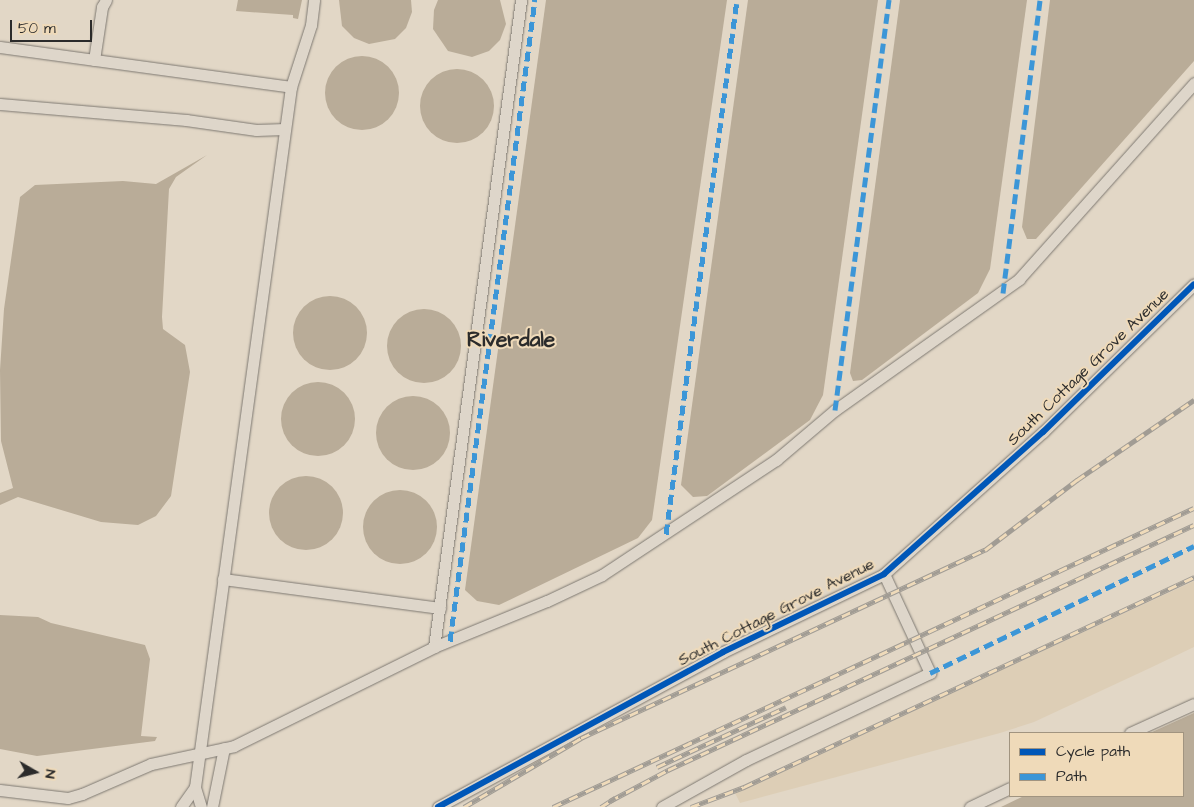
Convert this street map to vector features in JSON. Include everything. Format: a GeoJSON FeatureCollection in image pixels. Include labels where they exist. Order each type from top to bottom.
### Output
{"type":"FeatureCollection","features":[{"type":"Feature","properties":{"kind":"street"},"geometry":{"type":"LineString","coordinates":[[94,60],[102,7],[106,0]]}},
{"type":"Feature","properties":{"kind":"street"},"geometry":{"type":"LineString","coordinates":[[201,807],[195,786],[285,129],[291,87],[311,25],[314,0]]}},
{"type":"Feature","properties":{"kind":"street"},"geometry":{"type":"LineString","coordinates":[[434,647],[521,0]]}},
{"type":"Feature","properties":{"kind":"street"},"geometry":{"type":"LineString","coordinates":[[0,47],[291,87]]}},
{"type":"Feature","properties":{"kind":"street"},"geometry":{"type":"LineString","coordinates":[[0,790],[68,798],[82,794],[151,764],[224,748],[434,647],[548,601],[638,554],[776,460],[835,410],[991,302],[1042,254],[1194,84]]}},
{"type":"Feature","properties":{"kind":"street"},"geometry":{"type":"LineString","coordinates":[[0,104],[186,120],[256,130],[285,129]]}},
{"type":"Feature","properties":{"kind":"street","name":"South Cottage Grove Avenue"},"geometry":{"type":"LineString","coordinates":[[438,807],[723,652],[884,574],[1043,432],[1194,284]]}},
{"type":"Feature","properties":{"kind":"street"},"geometry":{"type":"LineString","coordinates":[[662,807],[746,760],[930,673],[884,574]]}},
{"type":"Feature","properties":{"kind":"street"},"geometry":{"type":"LineString","coordinates":[[223,579],[440,608]]}},
{"type":"Feature","properties":{"kind":"street"},"geometry":{"type":"LineString","coordinates":[[1132,732],[1194,704]]}},
{"type":"Feature","properties":{"kind":"street"},"geometry":{"type":"LineString","coordinates":[[219,807],[219,785],[224,748]]}},
{"type":"Feature","properties":{"kind":"street"},"geometry":{"type":"LineString","coordinates":[[212,807],[219,785]]}},
{"type":"Feature","properties":{"kind":"street"},"geometry":{"type":"LineString","coordinates":[[181,807],[195,786]]}},
{"type":"Feature","properties":{"kind":"street"},"geometry":{"type":"LineString","coordinates":[[970,807],[1009,788]]}},
{"type":"Feature","properties":{"kind":"shaded area"},"geometry":{"type":"Polygon","coordinates":[[[238,0],[302,0],[298,19],[293,18],[293,15],[236,11],[238,0]]]}},
{"type":"Feature","properties":{"kind":"shaded area"},"geometry":{"type":"Polygon","coordinates":[[[339,0],[411,0],[412,12],[406,28],[395,39],[369,44],[354,38],[342,26],[339,0]]]}},
{"type":"Feature","properties":{"kind":"shaded area"},"geometry":{"type":"Polygon","coordinates":[[[438,0],[500,0],[506,24],[500,40],[489,51],[472,57],[448,51],[433,29],[434,10],[438,0]]]}},
{"type":"Feature","properties":{"kind":"shaded area"},"geometry":{"type":"Polygon","coordinates":[[[546,0],[727,0],[652,520],[638,538],[499,605],[477,601],[465,590],[546,0]]]}},
{"type":"Feature","properties":{"kind":"shaded area"},"geometry":{"type":"Polygon","coordinates":[[[748,0],[878,0],[823,395],[810,420],[707,496],[693,497],[681,485],[748,0]]]}},
{"type":"Feature","properties":{"kind":"shaded area"},"geometry":{"type":"Polygon","coordinates":[[[900,0],[1027,0],[990,269],[978,293],[862,380],[853,381],[850,373],[900,0]]]}},
{"type":"Feature","properties":{"kind":"shaded area"},"geometry":{"type":"Polygon","coordinates":[[[1050,0],[1194,0],[1194,61],[1036,239],[1027,239],[1022,227],[1050,0]]]}},
{"type":"Feature","properties":{"kind":"shaded area"},"geometry":{"type":"Polygon","coordinates":[[[362,56],[383,62],[393,72],[399,93],[393,114],[383,124],[362,130],[341,124],[331,114],[325,93],[331,72],[341,62],[362,56]]]}},
{"type":"Feature","properties":{"kind":"shaded area"},"geometry":{"type":"Polygon","coordinates":[[[457,69],[471,72],[483,80],[491,92],[494,106],[491,120],[483,132],[471,140],[457,143],[443,140],[431,132],[423,120],[420,106],[423,92],[431,80],[443,72],[457,69]]]}},
{"type":"Feature","properties":{"kind":"shaded area"},"geometry":{"type":"Polygon","coordinates":[[[207,155],[176,177],[169,189],[162,317],[163,329],[185,345],[190,372],[171,496],[156,516],[138,525],[101,522],[18,497],[0,505],[0,493],[13,488],[1,441],[0,370],[4,309],[20,197],[35,185],[123,181],[156,184],[207,155]]]}},
{"type":"Feature","properties":{"kind":"shaded area"},"geometry":{"type":"Polygon","coordinates":[[[330,296],[351,302],[361,312],[367,333],[361,354],[351,364],[330,370],[309,364],[299,354],[293,333],[299,312],[309,302],[330,296]]]}},
{"type":"Feature","properties":{"kind":"shaded area"},"geometry":{"type":"Polygon","coordinates":[[[424,309],[445,315],[455,325],[461,346],[455,367],[445,377],[424,383],[403,377],[393,367],[387,346],[393,325],[403,315],[424,309]]]}},
{"type":"Feature","properties":{"kind":"shaded area"},"geometry":{"type":"Polygon","coordinates":[[[318,382],[339,388],[349,398],[355,419],[349,440],[339,450],[318,456],[297,450],[287,440],[281,419],[287,398],[297,388],[318,382]]]}},
{"type":"Feature","properties":{"kind":"shaded area"},"geometry":{"type":"Polygon","coordinates":[[[413,396],[434,402],[444,412],[450,433],[444,454],[434,464],[413,470],[392,464],[382,454],[376,433],[382,412],[392,402],[413,396]]]}},
{"type":"Feature","properties":{"kind":"shaded area"},"geometry":{"type":"Polygon","coordinates":[[[306,476],[327,482],[337,492],[343,513],[337,534],[327,544],[306,550],[285,544],[275,534],[269,513],[275,492],[285,482],[306,476]]]}},
{"type":"Feature","properties":{"kind":"shaded area"},"geometry":{"type":"Polygon","coordinates":[[[400,490],[421,496],[431,506],[437,527],[431,548],[421,558],[400,564],[379,558],[369,548],[363,527],[369,506],[379,496],[400,490]]]}},
{"type":"Feature","properties":{"kind":"shaded area"},"geometry":{"type":"Polygon","coordinates":[[[1194,581],[1194,647],[1034,722],[1000,733],[740,803],[735,793],[1194,581]]]}},
{"type":"Feature","properties":{"kind":"shaded area"},"geometry":{"type":"Polygon","coordinates":[[[0,615],[38,617],[51,623],[145,645],[150,659],[141,736],[157,737],[155,741],[37,756],[0,749],[0,615]]]}},
{"type":"Feature","properties":{"kind":"shaded area"},"geometry":{"type":"Polygon","coordinates":[[[1194,713],[1194,807],[1001,807],[1022,797],[1184,797],[1184,732],[1152,732],[1194,713]]]}},
{"type":"Feature","properties":{"kind":"railway"},"geometry":{"type":"LineString","coordinates":[[464,807],[581,738],[985,550],[1077,480],[1194,400]]}},
{"type":"Feature","properties":{"kind":"railway"},"geometry":{"type":"LineString","coordinates":[[553,807],[1194,508]]}},
{"type":"Feature","properties":{"kind":"railway"},"geometry":{"type":"LineString","coordinates":[[610,801],[668,770],[1194,525]]}},
{"type":"Feature","properties":{"kind":"railway"},"geometry":{"type":"LineString","coordinates":[[691,807],[744,787],[1194,577]]}},
{"type":"Feature","properties":{"kind":"railway"},"geometry":{"type":"LineString","coordinates":[[657,767],[786,707]]}},
{"type":"Feature","properties":{"kind":"railway"},"geometry":{"type":"LineString","coordinates":[[601,807],[615,798]]}},
{"type":"Feature","properties":{"kind":"marked path"},"geometry":{"type":"LineString","coordinates":[[450,641],[535,0]]}},
{"type":"Feature","properties":{"kind":"marked path"},"geometry":{"type":"LineString","coordinates":[[666,534],[737,0]]}},
{"type":"Feature","properties":{"kind":"marked path"},"geometry":{"type":"LineString","coordinates":[[835,410],[889,0]]}},
{"type":"Feature","properties":{"kind":"marked path"},"geometry":{"type":"LineString","coordinates":[[1003,293],[1040,0]]}},
{"type":"Feature","properties":{"kind":"marked path"},"geometry":{"type":"LineString","coordinates":[[930,673],[1194,546]]}},
{"type":"Feature","properties":{"kind":"cycle path"},"geometry":{"type":"LineString","coordinates":[[438,807],[723,652],[884,574],[1043,432],[1194,284]]}},
{"type":"Feature","properties":{"kind":"district","name":"Riverdale"},"geometry":{"type":"Point","coordinates":[511,340]}}]}
